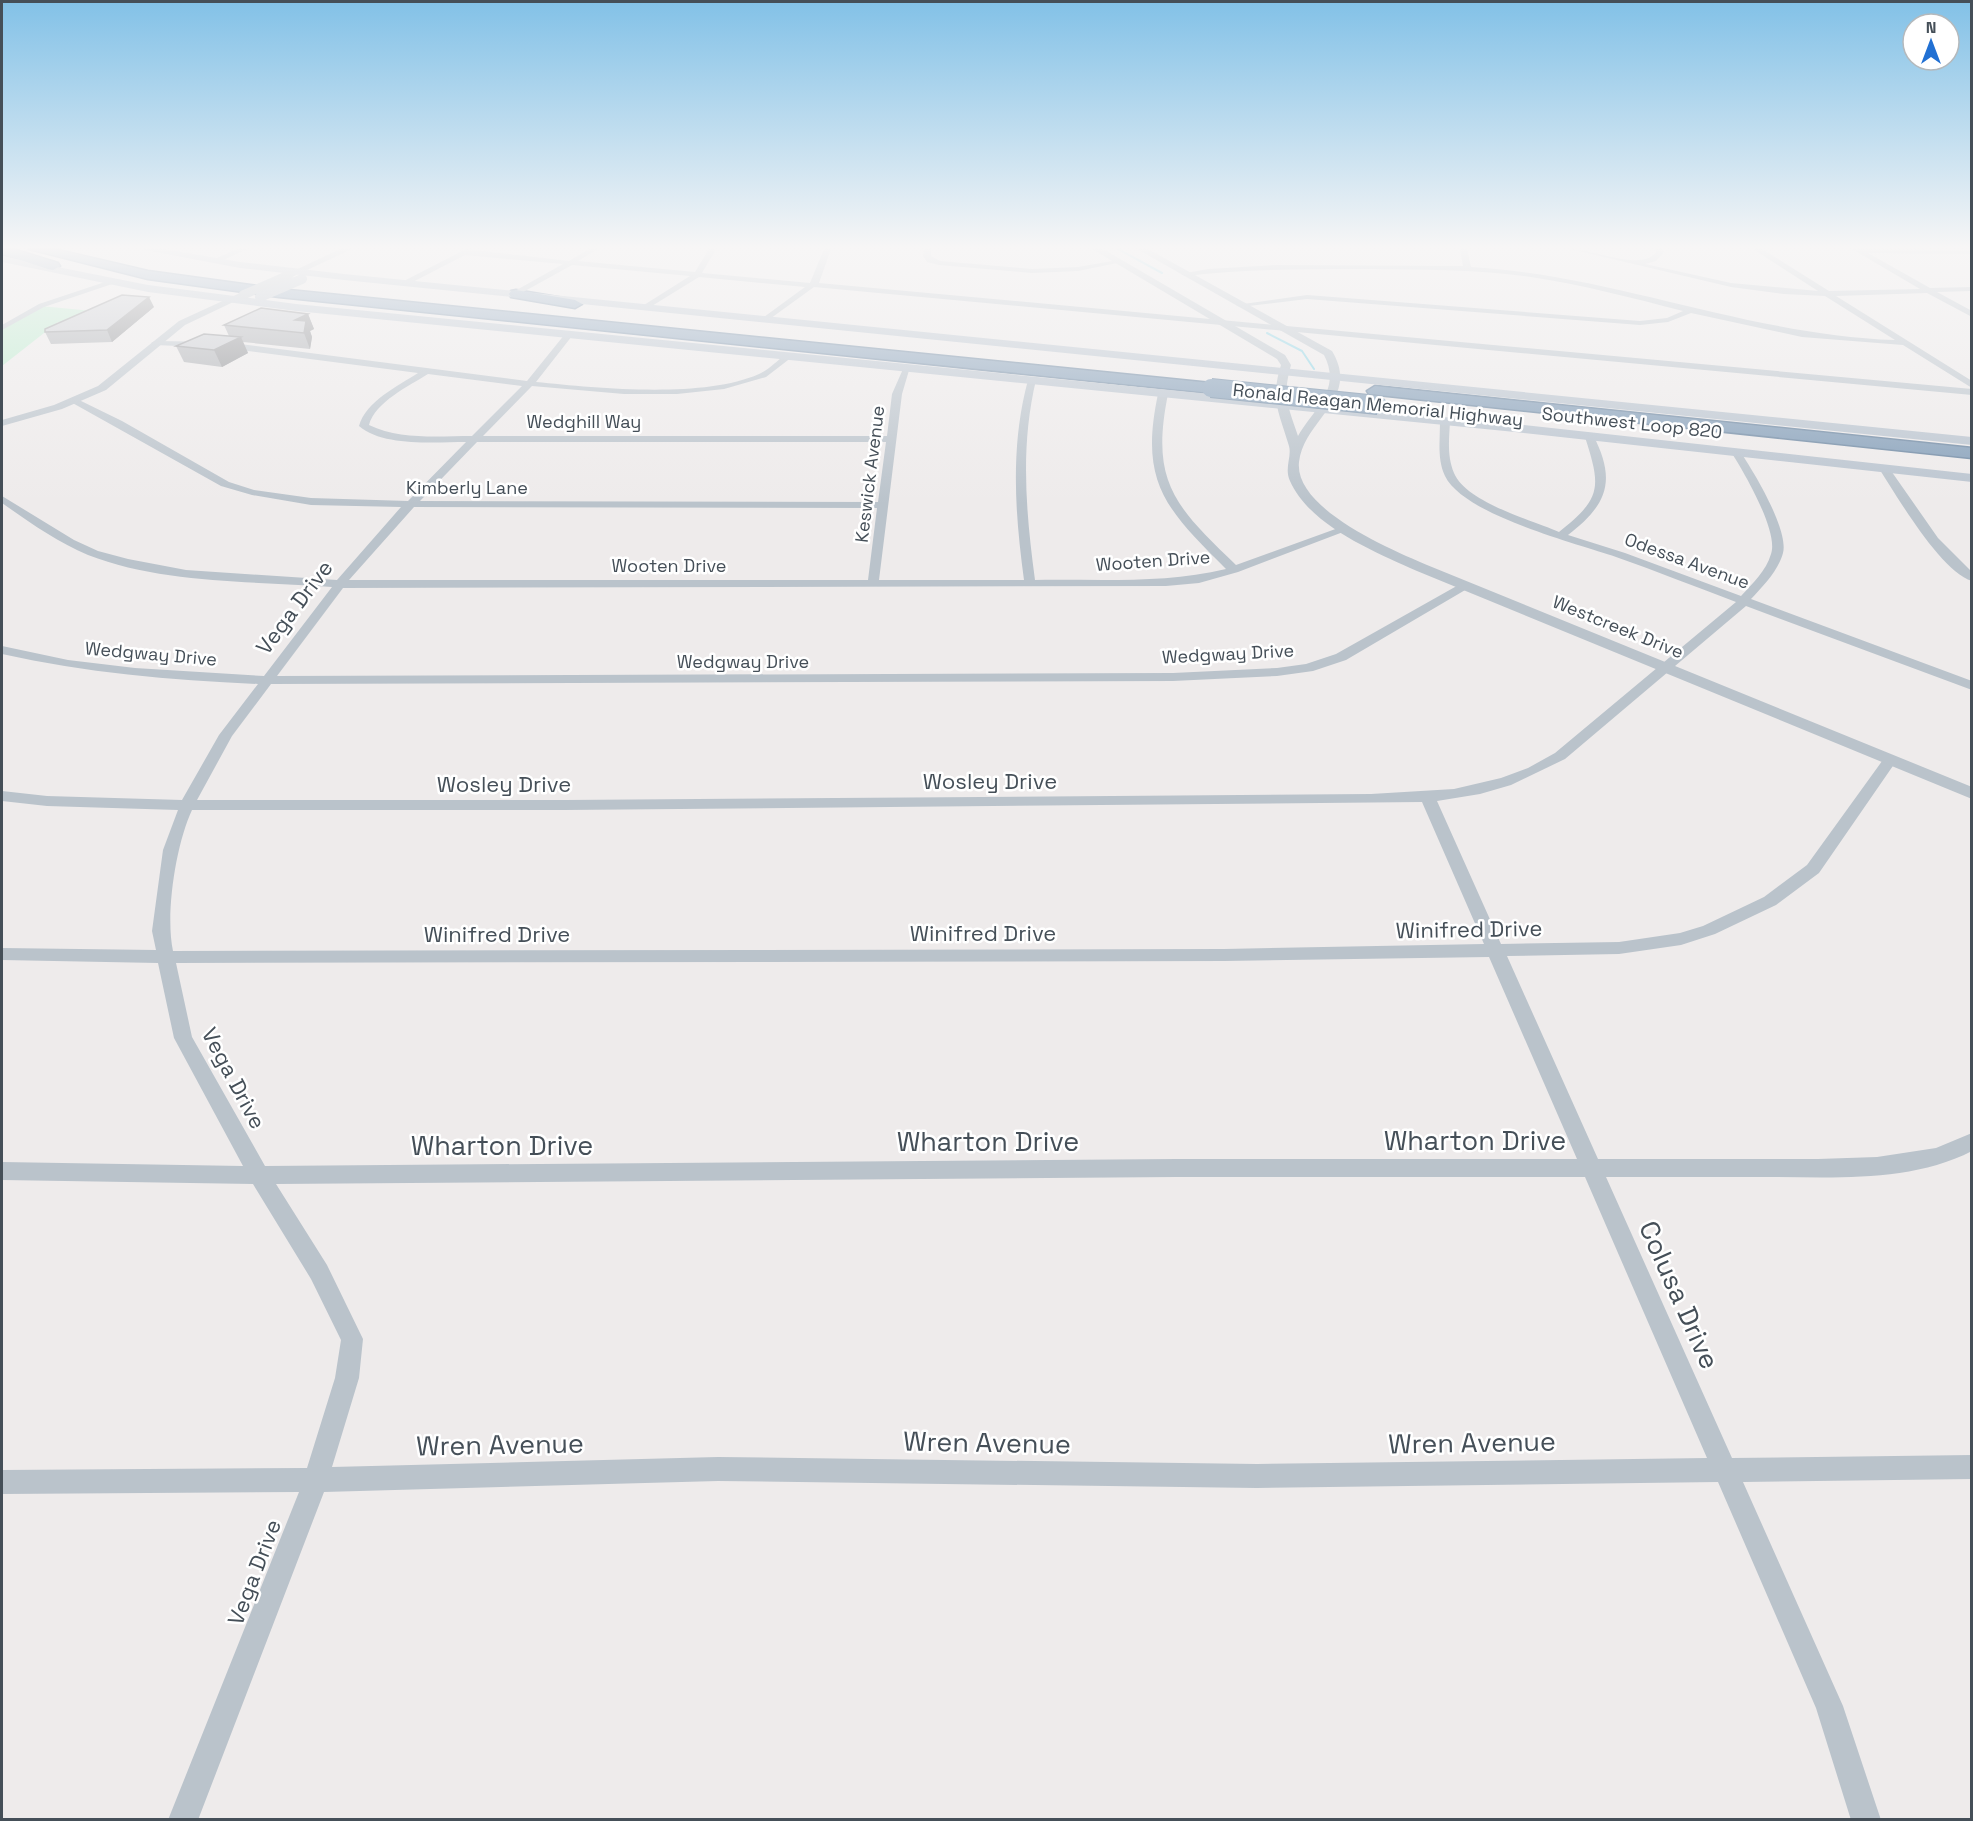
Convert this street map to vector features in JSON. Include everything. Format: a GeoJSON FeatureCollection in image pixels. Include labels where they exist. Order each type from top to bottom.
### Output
{"type":"FeatureCollection","features":[{"type":"Feature","properties":{"kind":"highway"},"geometry":{"type":"LineString","coordinates":[[616,334],[914,362],[957,361]]}},
{"type":"Feature","properties":{"kind":"highway","name":"Ronald Reagan Memorial Highway"},"geometry":{"type":"LineString","coordinates":[[691,334],[957,361],[1215,382],[1971,453]]}},
{"type":"Feature","properties":{"kind":"highway","name":"Ronald Reagan Memorial Highway"},"geometry":{"type":"LineString","coordinates":[[796,334],[938,348],[1215,382]]}},
{"type":"Feature","properties":{"kind":"highway"},"geometry":{"type":"LineString","coordinates":[[842,334],[915,342],[938,348]]}},
{"type":"Feature","properties":{"kind":"highway","name":"Ronald Reagan Memorial Highway"},"geometry":{"type":"LineString","coordinates":[[1376,398],[1971,466]]}},
{"type":"Feature","properties":{"kind":"highway"},"geometry":{"type":"LineString","coordinates":[[1844,453],[1891,463],[1971,473]]}},
{"type":"Feature","properties":{"kind":"main road","name":"Southwest Loop 820"},"geometry":{"type":"LineString","coordinates":[[549,334],[1283,405],[1971,478]]}},
{"type":"Feature","properties":{"kind":"main road","name":"Southwest Loop 820"},"geometry":{"type":"LineString","coordinates":[[914,334],[1971,441]]}},
{"type":"Feature","properties":{"kind":"street"},"geometry":{"type":"LineString","coordinates":[[2,423],[74,401],[112,381],[168,334]]}},
{"type":"Feature","properties":{"kind":"street"},"geometry":{"type":"LineString","coordinates":[[1243,334],[1281,357],[1286,365],[1286,372]]}},
{"type":"Feature","properties":{"kind":"street"},"geometry":{"type":"LineString","coordinates":[[1292,334],[1328,353],[1336,362],[1338,377],[1296,450]]}},
{"type":"Feature","properties":{"kind":"street"},"geometry":{"type":"LineString","coordinates":[[1329,334],[1971,392]]}},
{"type":"Feature","properties":{"kind":"street"},"geometry":{"type":"LineString","coordinates":[[1797,334],[1859,342],[1904,343]]}},
{"type":"Feature","properties":{"kind":"street"},"geometry":{"type":"LineString","coordinates":[[1890,334],[1971,385]]}},
{"type":"Feature","properties":{"kind":"street","name":"Vega Drive"},"geometry":{"type":"LineString","coordinates":[[183,1820],[316,1480],[347,1378],[352,1339],[319,1272],[259,1175],[183,1038],[160,931],[166,873],[174,840],[188,805],[226,735],[270,680],[340,584],[410,504],[529,384],[568,336]]}},
{"type":"Feature","properties":{"kind":"street"},"geometry":{"type":"LineString","coordinates":[[155,344],[222,345],[529,384],[606,390],[698,390],[724,386],[757,378],[773,370],[788,357]]}},
{"type":"Feature","properties":{"kind":"street","name":"Keswick Avenue"},"geometry":{"type":"LineString","coordinates":[[873,584],[897,394],[907,369]]}},
{"type":"Feature","properties":{"kind":"street","name":"Wedghill Way"},"geometry":{"type":"LineString","coordinates":[[426,371],[375,408],[365,418],[364,426],[375,433],[398,438],[891,439]]}},
{"type":"Feature","properties":{"kind":"street","name":"Westcreek Drive"},"geometry":{"type":"LineString","coordinates":[[1286,372],[1280,386],[1296,450],[1294,457],[1296,480],[1315,504],[1345,529],[1384,550],[1466,586],[1971,794]]}},
{"type":"Feature","properties":{"kind":"street"},"geometry":{"type":"LineString","coordinates":[[1030,584],[1020,488],[1026,397],[1032,380]]}},
{"type":"Feature","properties":{"kind":"street"},"geometry":{"type":"LineString","coordinates":[[1164,394],[1158,422],[1156,454],[1159,474],[1175,503],[1199,535],[1234,570]]}},
{"type":"Feature","properties":{"kind":"street","name":"Kimberly Lane"},"geometry":{"type":"LineString","coordinates":[[74,401],[119,423],[195,469],[239,490],[296,500],[410,504],[883,506]]}},
{"type":"Feature","properties":{"kind":"street","name":"Odessa Avenue"},"geometry":{"type":"LineString","coordinates":[[1445,422],[1444,458],[1450,476],[1461,490],[1488,507],[1560,536],[1744,600],[1971,686]]}},
{"type":"Feature","properties":{"kind":"street"},"geometry":{"type":"LineString","coordinates":[[1560,536],[1588,515],[1602,487],[1601,470],[1590,437]]}},
{"type":"Feature","properties":{"kind":"street","name":"Wosley Drive"},"geometry":{"type":"LineString","coordinates":[[2,796],[47,801],[188,805],[577,805],[1428,798],[1492,788],[1536,771],[1560,756],[1744,600],[1766,577],[1777,554],[1778,545],[1772,521],[1750,474],[1736,452]]}},
{"type":"Feature","properties":{"kind":"street"},"geometry":{"type":"LineString","coordinates":[[1883,467],[1935,542],[1970,576]]}},
{"type":"Feature","properties":{"kind":"street","name":"Wooten Drive"},"geometry":{"type":"LineString","coordinates":[[2,499],[82,547],[160,570],[340,584],[1166,582],[1199,579],[1234,570],[1345,529]]}},
{"type":"Feature","properties":{"kind":"street","name":"Wedgway Drive"},"geometry":{"type":"LineString","coordinates":[[2,650],[88,668],[194,677],[270,680],[802,680],[1173,676],[1276,672],[1308,668],[1341,657],[1466,586]]}},
{"type":"Feature","properties":{"kind":"street","name":"Winifred Drive"},"geometry":{"type":"LineString","coordinates":[[2,954],[166,957],[1224,955],[1496,952],[1619,948],[1681,939],[1709,930],[1770,901],[1813,869],[1890,760]]}},
{"type":"Feature","properties":{"kind":"street","name":"Colusa Drive"},"geometry":{"type":"LineString","coordinates":[[1428,798],[1829,1706],[1866,1820]]}},
{"type":"Feature","properties":{"kind":"street","name":"Wharton Drive"},"geometry":{"type":"LineString","coordinates":[[2,1171],[259,1175],[1176,1168],[1818,1168],[1903,1163],[1931,1158],[1971,1141]]}},
{"type":"Feature","properties":{"kind":"street","name":"Wren Avenue"},"geometry":{"type":"LineString","coordinates":[[2,1482],[316,1480],[718,1469],[1257,1476],[1971,1467]]}},
{"type":"Feature","properties":{"kind":"green space"},"geometry":{"type":"Polygon","coordinates":[[[2,334],[43,334],[2,366],[2,334]]]}},
{"type":"Feature","properties":{"kind":"building"},"geometry":{"type":"Polygon","coordinates":[[[204,334],[241,337],[214,350],[176,346],[204,334]]]}},
{"type":"Feature","properties":{"kind":"waterway"},"geometry":{"type":"LineString","coordinates":[[1269,334],[1302,351],[1314,369]]}}]}
